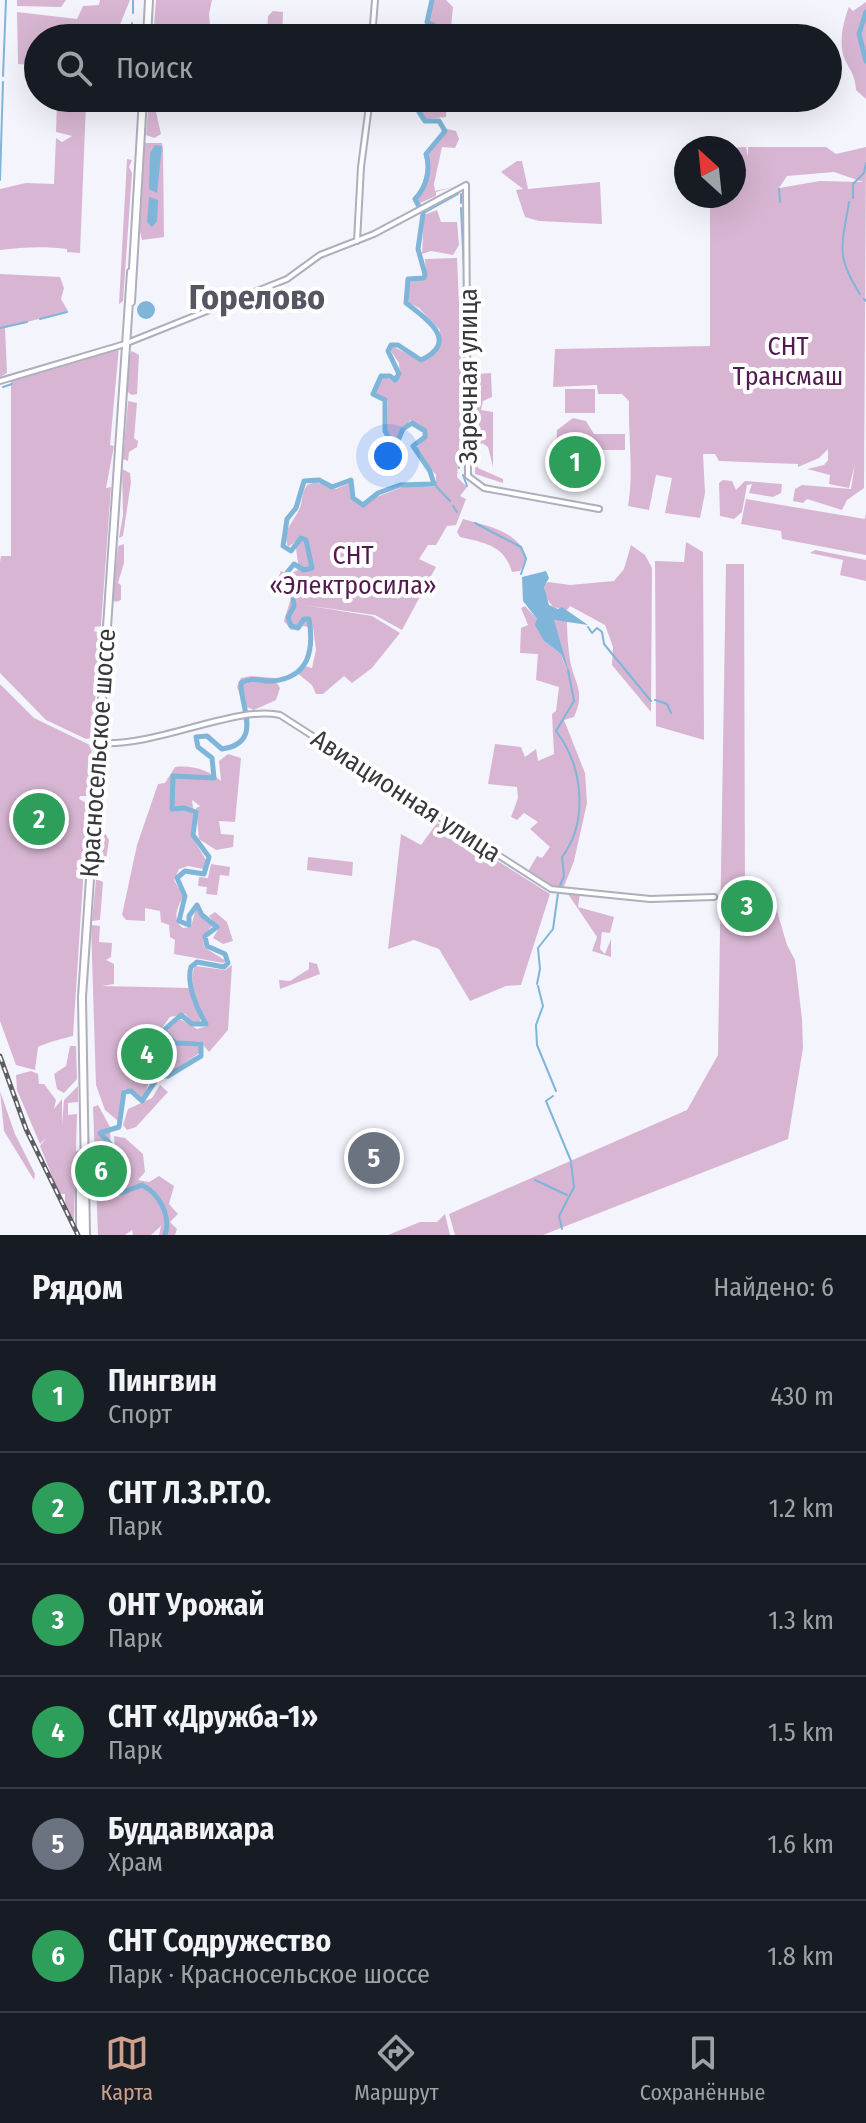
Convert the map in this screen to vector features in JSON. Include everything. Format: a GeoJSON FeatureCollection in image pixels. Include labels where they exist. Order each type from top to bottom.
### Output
{"type":"FeatureCollection","features":[{"type":"Feature","properties":{"kind":"highway"},"geometry":{"type":"LineString","coordinates":[[148,24],[149,0]]}},
{"type":"Feature","properties":{"kind":"highway","name":"Красносельское шоссе"},"geometry":{"type":"LineString","coordinates":[[83,1235],[82,997],[142,112]]}},
{"type":"Feature","properties":{"kind":"street"},"geometry":{"type":"LineString","coordinates":[[373,24],[375,0]]}},
{"type":"Feature","properties":{"kind":"street"},"geometry":{"type":"LineString","coordinates":[[0,381],[126,344],[282,281],[320,255],[357,241],[361,167],[368,112]]}},
{"type":"Feature","properties":{"kind":"street","name":"Заречная улица"},"geometry":{"type":"LineString","coordinates":[[357,241],[466,185],[468,476],[484,488],[599,509]]}},
{"type":"Feature","properties":{"kind":"street","name":"Авиационная улица"},"geometry":{"type":"LineString","coordinates":[[99,743],[140,742],[253,715],[280,715],[551,889],[650,899],[714,897]]}},
{"type":"Feature","properties":{"kind":"green space"},"geometry":{"type":"Polygon","coordinates":[[[17,0],[66,0],[61,7],[17,6],[17,0]]]}},
{"type":"Feature","properties":{"kind":"green space"},"geometry":{"type":"Polygon","coordinates":[[[100,0],[130,0],[120,24],[24,24],[24,65],[18,64],[17,12],[77,19],[83,6],[99,5],[100,0]]]}},
{"type":"Feature","properties":{"kind":"green space"},"geometry":{"type":"Polygon","coordinates":[[[156,0],[212,0],[210,24],[154,24],[156,0]]]}},
{"type":"Feature","properties":{"kind":"green space"},"geometry":{"type":"Polygon","coordinates":[[[433,0],[446,0],[453,7],[451,24],[429,21],[433,0]]]}},
{"type":"Feature","properties":{"kind":"green space"},"geometry":{"type":"Polygon","coordinates":[[[866,2],[866,99],[856,90],[854,77],[843,54],[842,40],[849,7],[853,11],[866,2]]]}},
{"type":"Feature","properties":{"kind":"green space"},"geometry":{"type":"Polygon","coordinates":[[[273,11],[283,12],[283,24],[268,24],[268,16],[273,11]]]}},
{"type":"Feature","properties":{"kind":"green space"},"geometry":{"type":"Polygon","coordinates":[[[57,112],[86,112],[80,253],[50,247],[0,250],[0,189],[26,183],[54,184],[56,138],[62,142],[72,136],[56,132],[57,112]]]}},
{"type":"Feature","properties":{"kind":"green space"},"geometry":{"type":"Polygon","coordinates":[[[148,112],[156,112],[161,134],[154,138],[146,135],[148,112]]]}},
{"type":"Feature","properties":{"kind":"green space"},"geometry":{"type":"Polygon","coordinates":[[[446,112],[446,117],[426,119],[420,113],[446,112]]]}},
{"type":"Feature","properties":{"kind":"green space"},"geometry":{"type":"Polygon","coordinates":[[[447,129],[456,131],[459,139],[455,148],[442,147],[434,184],[435,191],[453,187],[436,192],[436,196],[420,203],[417,198],[424,189],[429,172],[427,154],[447,129]]]}},
{"type":"Feature","properties":{"kind":"green space"},"geometry":{"type":"Polygon","coordinates":[[[144,143],[162,143],[164,237],[142,240],[139,227],[144,143]]]}},
{"type":"Feature","properties":{"kind":"green space","name":"СНТ Трансмаш"},"geometry":{"type":"Polygon","coordinates":[[[746,147],[748,157],[748,147],[826,147],[836,154],[866,147],[864,488],[847,500],[842,510],[807,499],[803,503],[793,501],[795,489],[802,485],[851,489],[855,464],[849,488],[829,484],[830,475],[807,469],[824,465],[828,460],[828,449],[819,458],[798,467],[798,464],[719,461],[715,454],[703,454],[705,493],[700,518],[665,513],[672,478],[656,475],[649,510],[628,506],[631,468],[629,401],[622,394],[598,394],[597,385],[553,387],[555,349],[710,346],[710,208],[746,208],[746,147]],[[834,172],[787,176],[779,188],[820,181],[863,182],[834,172]]]}},
{"type":"Feature","properties":{"kind":"green space"},"geometry":{"type":"Polygon","coordinates":[[[127,159],[132,160],[129,167],[132,173],[123,301],[119,304],[127,159]]]}},
{"type":"Feature","properties":{"kind":"green space"},"geometry":{"type":"Polygon","coordinates":[[[522,161],[528,189],[600,182],[602,224],[539,221],[525,217],[516,190],[523,189],[501,172],[522,161]]]}},
{"type":"Feature","properties":{"kind":"green space"},"geometry":{"type":"Polygon","coordinates":[[[437,210],[441,222],[457,222],[459,245],[453,255],[431,251],[422,254],[424,215],[437,210]]]}},
{"type":"Feature","properties":{"kind":"green space","name":"СНТ «Электросила»"},"geometry":{"type":"Polygon","coordinates":[[[457,258],[463,397],[457,477],[467,487],[460,496],[466,499],[456,525],[447,526],[436,545],[428,545],[419,559],[436,567],[402,630],[375,615],[304,605],[372,616],[400,633],[372,668],[352,683],[344,676],[323,694],[316,694],[312,685],[297,673],[305,666],[312,668],[316,650],[313,628],[303,626],[291,630],[284,621],[291,598],[278,594],[275,585],[281,571],[289,575],[299,569],[295,542],[288,547],[286,540],[288,529],[299,510],[305,488],[315,482],[336,489],[350,483],[350,495],[363,507],[374,498],[405,486],[436,487],[436,475],[416,449],[428,431],[410,420],[395,441],[391,440],[387,431],[388,401],[375,392],[384,376],[394,382],[400,377],[399,363],[390,350],[392,346],[422,361],[435,351],[440,330],[419,308],[409,303],[408,285],[412,279],[426,278],[425,259],[457,258]]]}},
{"type":"Feature","properties":{"kind":"green space"},"geometry":{"type":"Polygon","coordinates":[[[0,274],[60,277],[64,288],[61,299],[68,311],[5,328],[7,373],[0,377],[0,274]]]}},
{"type":"Feature","properties":{"kind":"green space"},"geometry":{"type":"Polygon","coordinates":[[[119,347],[110,445],[114,446],[106,488],[111,487],[101,626],[95,627],[94,631],[101,633],[92,738],[86,739],[46,720],[0,673],[0,562],[1,556],[11,556],[11,380],[119,347]]]}},
{"type":"Feature","properties":{"kind":"green space"},"geometry":{"type":"Polygon","coordinates":[[[132,351],[139,355],[137,394],[132,395],[126,391],[127,360],[132,351]]]}},
{"type":"Feature","properties":{"kind":"green space"},"geometry":{"type":"Polygon","coordinates":[[[491,373],[492,397],[483,401],[481,410],[493,412],[493,467],[488,447],[482,443],[477,451],[478,468],[503,479],[503,483],[475,474],[474,374],[491,373]]]}},
{"type":"Feature","properties":{"kind":"green space"},"geometry":{"type":"Polygon","coordinates":[[[565,389],[595,389],[595,413],[565,413],[565,389]]]}},
{"type":"Feature","properties":{"kind":"green space"},"geometry":{"type":"Polygon","coordinates":[[[128,401],[137,403],[134,438],[138,441],[137,447],[129,452],[128,461],[123,459],[128,401]]]}},
{"type":"Feature","properties":{"kind":"green space"},"geometry":{"type":"Polygon","coordinates":[[[573,418],[586,421],[594,434],[625,434],[625,450],[594,450],[592,477],[575,488],[561,480],[556,465],[557,430],[573,418]]]}},
{"type":"Feature","properties":{"kind":"green space"},"geometry":{"type":"Polygon","coordinates":[[[122,469],[130,473],[131,482],[123,536],[119,538],[123,515],[122,469]]]}},
{"type":"Feature","properties":{"kind":"green space"},"geometry":{"type":"Polygon","coordinates":[[[732,481],[736,490],[745,481],[782,484],[781,493],[773,497],[749,493],[752,484],[747,485],[742,512],[734,519],[720,516],[719,483],[732,481]]]}},
{"type":"Feature","properties":{"kind":"green space"},"geometry":{"type":"Polygon","coordinates":[[[746,499],[865,519],[866,513],[866,555],[782,539],[781,531],[741,524],[746,499]]]}},
{"type":"Feature","properties":{"kind":"green space"},"geometry":{"type":"Polygon","coordinates":[[[463,519],[493,528],[517,542],[527,559],[520,571],[512,572],[504,556],[492,547],[460,537],[457,532],[463,519]]]}},
{"type":"Feature","properties":{"kind":"green space"},"geometry":{"type":"Polygon","coordinates":[[[686,542],[703,552],[704,740],[656,726],[655,561],[684,562],[686,542]]]}},
{"type":"Feature","properties":{"kind":"green space"},"geometry":{"type":"Polygon","coordinates":[[[124,544],[124,563],[118,583],[121,585],[121,600],[116,602],[112,600],[118,546],[124,544]]]}},
{"type":"Feature","properties":{"kind":"green space"},"geometry":{"type":"Polygon","coordinates":[[[631,545],[645,555],[652,568],[651,712],[612,665],[613,647],[605,625],[570,606],[567,610],[553,607],[545,596],[544,585],[548,582],[570,585],[614,581],[624,569],[631,545]]]}},
{"type":"Feature","properties":{"kind":"green space"},"geometry":{"type":"Polygon","coordinates":[[[815,550],[866,560],[866,581],[840,575],[843,560],[810,553],[815,550]]]}},
{"type":"Feature","properties":{"kind":"green space"},"geometry":{"type":"Polygon","coordinates":[[[726,564],[744,564],[745,893],[772,894],[787,945],[795,960],[802,1019],[803,1048],[788,1139],[543,1235],[455,1235],[449,1214],[687,1110],[718,1055],[726,564]]]}},
{"type":"Feature","properties":{"kind":"green space"},"geometry":{"type":"Polygon","coordinates":[[[525,606],[537,619],[544,641],[561,654],[565,666],[553,623],[554,620],[567,621],[570,660],[579,693],[574,717],[564,720],[585,773],[587,803],[574,861],[563,889],[545,884],[527,873],[537,856],[542,858],[550,847],[530,829],[538,822],[524,813],[517,820],[511,817],[518,798],[517,787],[488,784],[495,744],[521,747],[525,757],[536,749],[538,761],[554,754],[552,714],[556,711],[559,687],[536,680],[538,654],[520,653],[521,628],[528,625],[521,608],[525,606]]]}},
{"type":"Feature","properties":{"kind":"green space"},"geometry":{"type":"Polygon","coordinates":[[[241,678],[274,678],[280,688],[276,700],[254,710],[244,706],[237,687],[241,678]]]}},
{"type":"Feature","properties":{"kind":"green space"},"geometry":{"type":"Polygon","coordinates":[[[0,684],[34,718],[92,746],[88,796],[80,796],[79,799],[88,804],[73,1036],[38,1047],[35,1070],[16,1065],[0,1021],[0,684]]]}},
{"type":"Feature","properties":{"kind":"green space"},"geometry":{"type":"Polygon","coordinates":[[[228,754],[241,758],[235,822],[219,821],[221,834],[234,835],[233,847],[216,850],[199,839],[196,808],[200,806],[192,800],[195,824],[191,835],[206,860],[203,869],[188,866],[179,869],[174,880],[183,896],[177,921],[183,928],[191,927],[196,908],[212,926],[203,937],[204,947],[226,961],[223,963],[174,954],[175,940],[170,937],[169,925],[161,922],[160,911],[145,908],[145,921],[126,920],[122,915],[137,845],[158,784],[165,783],[175,767],[206,771],[221,781],[219,761],[228,754]]]}},
{"type":"Feature","properties":{"kind":"green space"},"geometry":{"type":"Polygon","coordinates":[[[99,823],[109,840],[105,866],[100,867],[96,844],[99,823]]]}},
{"type":"Feature","properties":{"kind":"green space"},"geometry":{"type":"Polygon","coordinates":[[[437,823],[550,894],[521,985],[506,986],[470,1001],[439,949],[414,940],[388,949],[401,834],[421,845],[437,823]]]}},
{"type":"Feature","properties":{"kind":"green space"},"geometry":{"type":"Polygon","coordinates":[[[308,857],[353,862],[352,876],[307,870],[308,857]]]}},
{"type":"Feature","properties":{"kind":"green space"},"geometry":{"type":"Polygon","coordinates":[[[211,864],[230,867],[229,876],[220,875],[217,895],[206,894],[207,887],[198,886],[199,877],[208,878],[211,864]]]}},
{"type":"Feature","properties":{"kind":"green space"},"geometry":{"type":"Polygon","coordinates":[[[96,879],[103,882],[100,920],[92,921],[96,879]]]}},
{"type":"Feature","properties":{"kind":"green space"},"geometry":{"type":"Polygon","coordinates":[[[568,894],[580,894],[578,907],[614,917],[610,933],[602,932],[600,949],[605,954],[611,939],[611,957],[592,951],[597,937],[568,894]]]}},
{"type":"Feature","properties":{"kind":"green space"},"geometry":{"type":"Polygon","coordinates":[[[215,912],[227,922],[233,941],[223,944],[213,938],[219,928],[209,916],[215,912]]]}},
{"type":"Feature","properties":{"kind":"green space"},"geometry":{"type":"Polygon","coordinates":[[[91,925],[100,926],[99,942],[112,943],[111,957],[106,960],[114,964],[114,984],[102,986],[191,988],[201,1024],[192,1022],[185,1014],[170,1017],[162,1028],[166,1041],[198,1045],[201,1052],[168,1074],[149,1081],[144,1097],[139,1097],[131,1089],[123,1089],[118,1121],[105,1110],[96,1085],[91,925]]]}},
{"type":"Feature","properties":{"kind":"green space"},"geometry":{"type":"Polygon","coordinates":[[[309,962],[317,964],[320,974],[280,989],[279,980],[290,981],[309,969],[309,962]]]}},
{"type":"Feature","properties":{"kind":"green space"},"geometry":{"type":"Polygon","coordinates":[[[232,965],[228,1030],[209,1052],[200,1041],[176,1042],[166,1036],[169,1028],[180,1019],[197,1029],[207,1026],[192,981],[195,966],[225,970],[232,965]]]}},
{"type":"Feature","properties":{"kind":"green space"},"geometry":{"type":"Polygon","coordinates":[[[70,1046],[76,1046],[77,1079],[64,1093],[57,1089],[54,1074],[66,1066],[70,1046]]]}},
{"type":"Feature","properties":{"kind":"green space"},"geometry":{"type":"Polygon","coordinates":[[[31,1071],[38,1074],[39,1084],[44,1084],[56,1100],[54,1109],[62,1099],[62,1125],[64,1100],[78,1086],[78,1102],[68,1103],[68,1115],[77,1114],[74,1222],[65,1205],[65,1194],[59,1194],[40,1146],[47,1137],[40,1144],[17,1090],[16,1075],[31,1071]]]}},
{"type":"Feature","properties":{"kind":"green space"},"geometry":{"type":"Polygon","coordinates":[[[160,1085],[168,1092],[136,1127],[127,1130],[123,1125],[128,1109],[152,1098],[160,1085]]]}},
{"type":"Feature","properties":{"kind":"green space"},"geometry":{"type":"Polygon","coordinates":[[[0,1091],[15,1134],[35,1174],[34,1180],[4,1131],[0,1091]]]}},
{"type":"Feature","properties":{"kind":"green space"},"geometry":{"type":"Polygon","coordinates":[[[98,1105],[110,1127],[111,1161],[115,1154],[114,1136],[125,1138],[143,1154],[145,1172],[138,1180],[149,1182],[159,1176],[174,1186],[169,1204],[178,1214],[170,1222],[177,1229],[175,1235],[159,1235],[161,1226],[151,1235],[133,1235],[132,1230],[125,1235],[98,1235],[93,1107],[98,1105]]]}},
{"type":"Feature","properties":{"kind":"green space"},"geometry":{"type":"Polygon","coordinates":[[[445,1214],[450,1235],[388,1235],[420,1222],[437,1222],[445,1214]]]}},
{"type":"Feature","properties":{"kind":"water"},"geometry":{"type":"Polygon","coordinates":[[[155,145],[162,146],[157,193],[149,189],[150,153],[155,145]]]}},
{"type":"Feature","properties":{"kind":"water"},"geometry":{"type":"Polygon","coordinates":[[[149,197],[158,200],[157,221],[152,227],[147,222],[149,197]]]}},
{"type":"Feature","properties":{"kind":"water"},"geometry":{"type":"Polygon","coordinates":[[[142,301],[150,301],[155,310],[153,317],[142,319],[137,314],[137,306],[142,301]]]}},
{"type":"Feature","properties":{"kind":"water"},"geometry":{"type":"Polygon","coordinates":[[[546,571],[549,578],[544,587],[549,605],[558,609],[562,607],[588,625],[554,620],[569,672],[561,654],[544,641],[535,625],[537,619],[523,601],[522,577],[546,571]]]}},
{"type":"Feature","properties":{"kind":"waterway"},"geometry":{"type":"LineString","coordinates":[[3,76],[6,0]]}},
{"type":"Feature","properties":{"kind":"waterway"},"geometry":{"type":"LineString","coordinates":[[133,0],[133,13]]}},
{"type":"Feature","properties":{"kind":"waterway"},"geometry":{"type":"LineString","coordinates":[[431,24],[427,22],[432,0]]}},
{"type":"Feature","properties":{"kind":"waterway"},"geometry":{"type":"LineString","coordinates":[[866,12],[859,34],[866,61]]}},
{"type":"Feature","properties":{"kind":"waterway"},"geometry":{"type":"LineString","coordinates":[[0,180],[3,82]]}},
{"type":"Feature","properties":{"kind":"waterway"},"geometry":{"type":"LineString","coordinates":[[165,1235],[165,1213],[154,1194],[142,1185],[121,1193],[114,1190],[113,1147],[100,1133],[119,1127],[124,1092],[131,1091],[142,1101],[158,1077],[168,1076],[201,1056],[201,1044],[175,1043],[164,1030],[181,1015],[192,1024],[206,1024],[191,989],[191,967],[197,962],[224,967],[228,963],[225,954],[207,946],[205,936],[217,927],[202,915],[197,905],[189,916],[189,925],[179,921],[185,896],[177,878],[185,871],[204,874],[209,857],[193,835],[196,812],[184,808],[172,809],[173,776],[214,778],[212,758],[198,747],[196,737],[207,736],[222,749],[235,745],[243,739],[247,722],[241,683],[285,678],[295,674],[307,660],[311,641],[309,619],[304,619],[298,628],[291,626],[288,617],[294,606],[293,597],[284,590],[281,580],[294,564],[304,570],[312,568],[306,540],[301,538],[291,551],[283,546],[287,519],[296,508],[304,481],[319,480],[332,487],[351,480],[353,498],[363,505],[378,493],[400,485],[434,484],[430,471],[413,446],[425,437],[425,431],[412,423],[403,429],[397,443],[392,444],[385,431],[385,400],[373,394],[381,376],[390,376],[395,380],[399,374],[388,351],[391,345],[398,345],[421,360],[433,353],[438,345],[439,337],[435,329],[406,303],[408,279],[424,278],[425,274],[418,249],[423,214],[415,199],[426,178],[426,154],[445,131],[439,121],[425,121],[419,112]]}},
{"type":"Feature","properties":{"kind":"waterway"},"geometry":{"type":"LineString","coordinates":[[853,198],[853,184],[864,173],[866,163]]}},
{"type":"Feature","properties":{"kind":"waterway"},"geometry":{"type":"LineString","coordinates":[[779,189],[780,202]]}},
{"type":"Feature","properties":{"kind":"waterway"},"geometry":{"type":"LineString","coordinates":[[422,214],[458,194]]}},
{"type":"Feature","properties":{"kind":"waterway"},"geometry":{"type":"LineString","coordinates":[[461,194],[461,203]]}},
{"type":"Feature","properties":{"kind":"waterway"},"geometry":{"type":"LineString","coordinates":[[849,202],[842,250],[847,269],[860,294]]}},
{"type":"Feature","properties":{"kind":"waterway"},"geometry":{"type":"LineString","coordinates":[[461,208],[465,290]]}},
{"type":"Feature","properties":{"kind":"waterway"},"geometry":{"type":"LineString","coordinates":[[40,319],[67,312]]}},
{"type":"Feature","properties":{"kind":"waterway"},"geometry":{"type":"LineString","coordinates":[[0,328],[27,322]]}},
{"type":"Feature","properties":{"kind":"waterway"},"geometry":{"type":"LineString","coordinates":[[464,371],[465,325]]}},
{"type":"Feature","properties":{"kind":"waterway"},"geometry":{"type":"LineString","coordinates":[[3,387],[12,384]]}},
{"type":"Feature","properties":{"kind":"waterway"},"geometry":{"type":"LineString","coordinates":[[465,385],[465,390]]}},
{"type":"Feature","properties":{"kind":"waterway"},"geometry":{"type":"LineString","coordinates":[[464,395],[464,402]]}},
{"type":"Feature","properties":{"kind":"waterway"},"geometry":{"type":"LineString","coordinates":[[464,404],[465,410]]}},
{"type":"Feature","properties":{"kind":"waterway"},"geometry":{"type":"LineString","coordinates":[[461,442],[465,412]]}},
{"type":"Feature","properties":{"kind":"waterway"},"geometry":{"type":"LineString","coordinates":[[459,468],[461,447]]}},
{"type":"Feature","properties":{"kind":"waterway"},"geometry":{"type":"LineString","coordinates":[[463,475],[467,486]]}},
{"type":"Feature","properties":{"kind":"waterway"},"geometry":{"type":"LineString","coordinates":[[434,484],[450,501]]}},
{"type":"Feature","properties":{"kind":"waterway"},"geometry":{"type":"LineString","coordinates":[[453,506],[457,512]]}},
{"type":"Feature","properties":{"kind":"waterway"},"geometry":{"type":"LineString","coordinates":[[475,523],[521,547],[526,559],[521,574]]}},
{"type":"Feature","properties":{"kind":"waterway"},"geometry":{"type":"LineString","coordinates":[[588,627],[592,633],[597,628],[602,632],[604,644],[651,701]]}},
{"type":"Feature","properties":{"kind":"waterway"},"geometry":{"type":"LineString","coordinates":[[559,888],[564,876],[562,857],[571,843],[579,811],[577,777],[572,760],[556,731],[574,701],[568,670]]}},
{"type":"Feature","properties":{"kind":"waterway"},"geometry":{"type":"LineString","coordinates":[[655,700],[667,704],[671,713]]}},
{"type":"Feature","properties":{"kind":"waterway"},"geometry":{"type":"LineString","coordinates":[[537,984],[540,969],[538,948],[553,929],[558,893]]}},
{"type":"Feature","properties":{"kind":"waterway"},"geometry":{"type":"LineString","coordinates":[[538,986],[543,1006],[536,1025],[537,1045],[556,1091]]}},
{"type":"Feature","properties":{"kind":"waterway"},"geometry":{"type":"LineString","coordinates":[[553,1096],[546,1101],[571,1161]]}},
{"type":"Feature","properties":{"kind":"waterway"},"geometry":{"type":"LineString","coordinates":[[562,1229],[559,1216],[574,1187],[571,1163]]}},
{"type":"Feature","properties":{"kind":"waterway"},"geometry":{"type":"LineString","coordinates":[[535,1180],[567,1195]]}},
{"type":"Feature","properties":{"kind":"railway"},"geometry":{"type":"LineString","coordinates":[[0,1056],[26,1129],[78,1235]]}},
{"type":"Feature","properties":{"kind":"place","name":"Пингвин"},"geometry":{"type":"Point","coordinates":[575,462]}},
{"type":"Feature","properties":{"kind":"place","name":"СНТ Л.З.Р.Т.О."},"geometry":{"type":"Point","coordinates":[39,819]}},
{"type":"Feature","properties":{"kind":"place","name":"ОНТ Урожай"},"geometry":{"type":"Point","coordinates":[747,906]}},
{"type":"Feature","properties":{"kind":"place","name":"СНТ «Дружба-1»"},"geometry":{"type":"Point","coordinates":[147,1054]}},
{"type":"Feature","properties":{"kind":"place","name":"Буддавихара"},"geometry":{"type":"Point","coordinates":[374,1158]}},
{"type":"Feature","properties":{"kind":"place","name":"СНТ Содружество"},"geometry":{"type":"Point","coordinates":[101,1171]}},
{"type":"Feature","properties":{"kind":"district","name":"Горелово"},"geometry":{"type":"Point","coordinates":[257,297]}}]}
